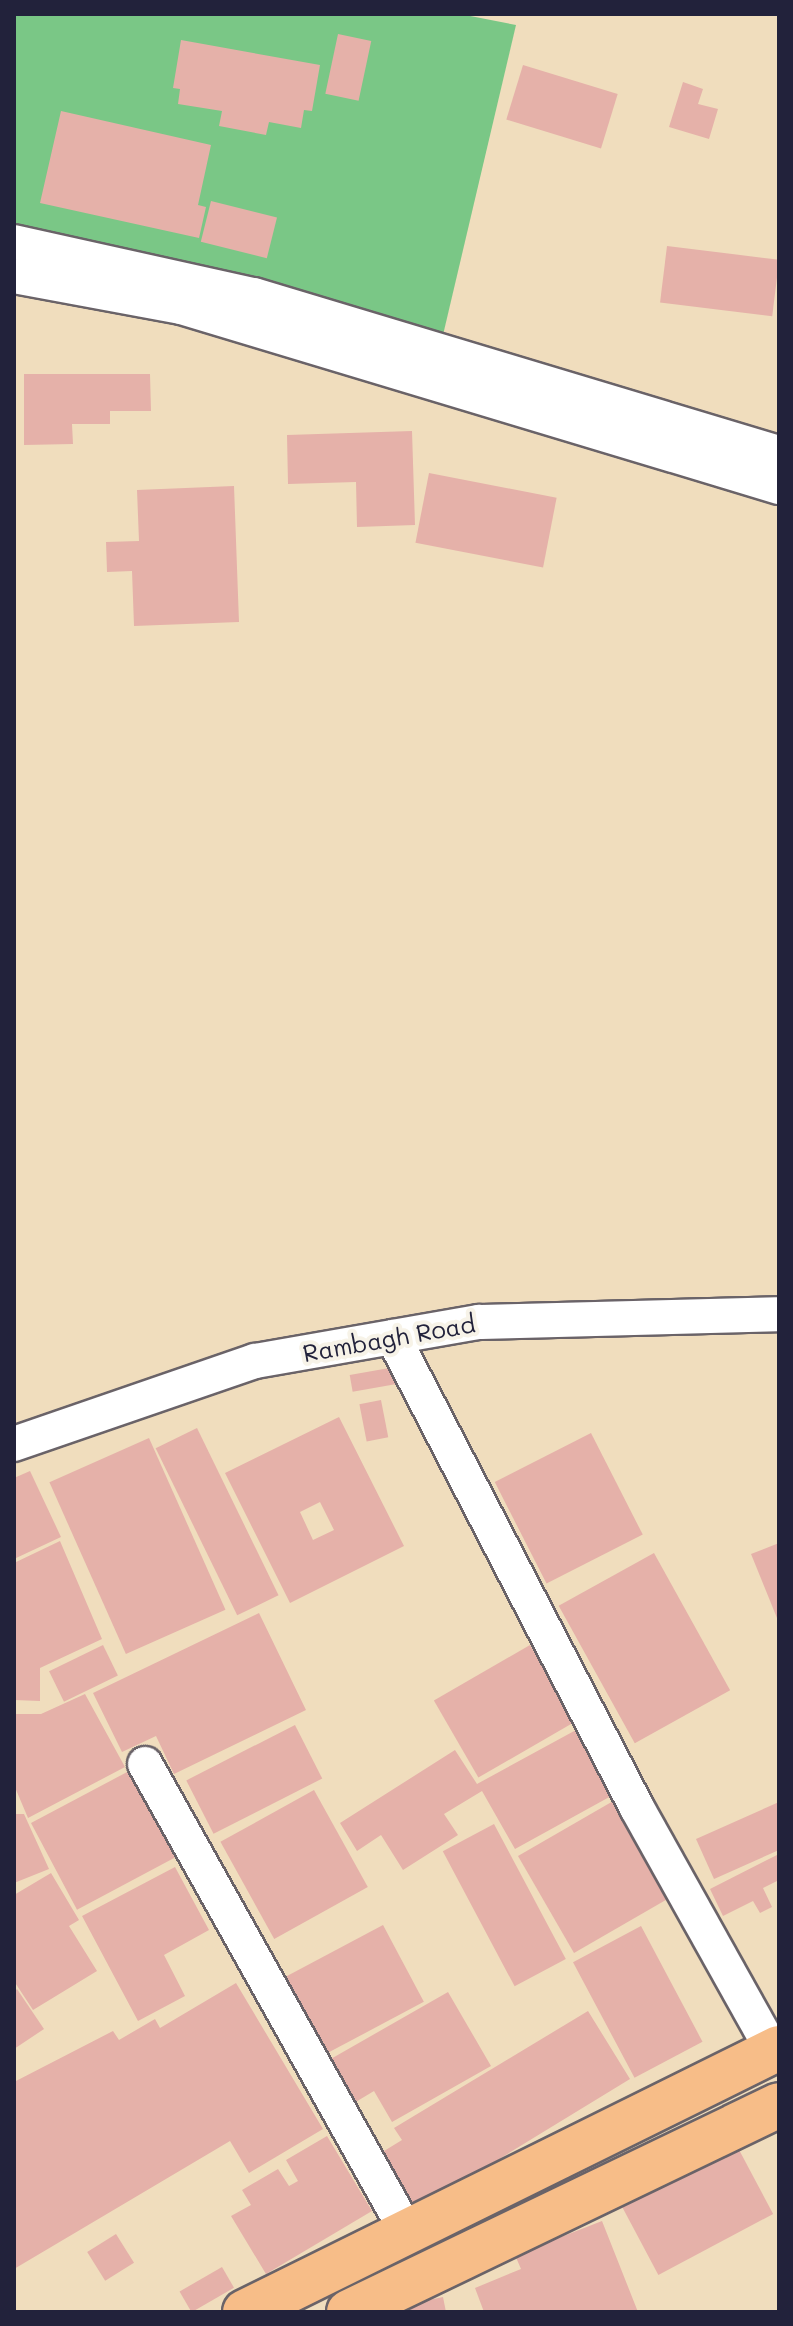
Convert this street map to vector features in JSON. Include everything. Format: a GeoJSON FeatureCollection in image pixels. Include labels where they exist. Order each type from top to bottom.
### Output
{"type":"FeatureCollection","features":[{"type":"Feature","properties":{"kind":"main road"},"geometry":{"type":"LineString","coordinates":[[245,2312],[776,2050]]}},
{"type":"Feature","properties":{"kind":"main road"},"geometry":{"type":"LineString","coordinates":[[349,2312],[779,2105]]}},
{"type":"Feature","properties":{"kind":"street"},"geometry":{"type":"LineString","coordinates":[[14,242],[239,291],[779,453]]}},
{"type":"Feature","properties":{"kind":"street"},"geometry":{"type":"LineString","coordinates":[[14,276],[181,307],[779,487]]}},
{"type":"Feature","properties":{"kind":"street","name":"Rambagh Road"},"geometry":{"type":"LineString","coordinates":[[14,1444],[255,1361],[479,1322],[779,1314]]}},
{"type":"Feature","properties":{"kind":"street"},"geometry":{"type":"LineString","coordinates":[[393,1337],[637,1808],[776,2050]]}},
{"type":"Feature","properties":{"kind":"street"},"geometry":{"type":"LineString","coordinates":[[145,1764],[407,2232]]}},
{"type":"Feature","properties":{"kind":"green space"},"geometry":{"type":"Polygon","coordinates":[[[14,14],[460,14],[516,25],[439,352],[14,275],[14,14]]]}},
{"type":"Feature","properties":{"kind":"building"},"geometry":{"type":"Polygon","coordinates":[[[338,34],[371,41],[359,101],[325,94],[338,34]]]}},
{"type":"Feature","properties":{"kind":"building"},"geometry":{"type":"Polygon","coordinates":[[[181,40],[320,65],[312,111],[304,110],[301,128],[269,122],[266,135],[219,126],[222,111],[178,104],[180,89],[173,88],[181,40]]]}},
{"type":"Feature","properties":{"kind":"building"},"geometry":{"type":"Polygon","coordinates":[[[523,65],[618,94],[601,148],[506,120],[523,65]]]}},
{"type":"Feature","properties":{"kind":"building"},"geometry":{"type":"Polygon","coordinates":[[[683,82],[703,89],[698,104],[718,109],[709,139],[669,127],[683,82]]]}},
{"type":"Feature","properties":{"kind":"building"},"geometry":{"type":"Polygon","coordinates":[[[61,111],[211,145],[198,205],[206,207],[199,238],[40,203],[61,111]]]}},
{"type":"Feature","properties":{"kind":"building"},"geometry":{"type":"Polygon","coordinates":[[[211,201],[277,217],[267,258],[201,242],[211,201]]]}},
{"type":"Feature","properties":{"kind":"building"},"geometry":{"type":"Polygon","coordinates":[[[667,246],[779,260],[772,316],[660,303],[667,246]]]}},
{"type":"Feature","properties":{"kind":"building"},"geometry":{"type":"Polygon","coordinates":[[[24,374],[150,374],[151,411],[110,411],[110,424],[72,424],[73,444],[24,445],[24,374]]]}},
{"type":"Feature","properties":{"kind":"building"},"geometry":{"type":"Polygon","coordinates":[[[412,431],[415,525],[357,527],[356,482],[288,484],[287,435],[412,431]]]}},
{"type":"Feature","properties":{"kind":"building"},"geometry":{"type":"Polygon","coordinates":[[[429,473],[557,498],[543,568],[415,543],[429,473]]]}},
{"type":"Feature","properties":{"kind":"building"},"geometry":{"type":"Polygon","coordinates":[[[234,486],[239,622],[134,626],[132,571],[107,572],[106,542],[139,541],[137,490],[234,486]]]}},
{"type":"Feature","properties":{"kind":"building"},"geometry":{"type":"Polygon","coordinates":[[[395,1367],[398,1384],[353,1392],[350,1375],[395,1367]]]}},
{"type":"Feature","properties":{"kind":"building"},"geometry":{"type":"Polygon","coordinates":[[[381,1400],[388,1437],[367,1441],[359,1404],[381,1400]]]}},
{"type":"Feature","properties":{"kind":"building"},"geometry":{"type":"Polygon","coordinates":[[[339,1417],[404,1546],[290,1603],[225,1473],[339,1417]],[[320,1502],[300,1512],[313,1540],[334,1530],[320,1502]]]}},
{"type":"Feature","properties":{"kind":"building"},"geometry":{"type":"Polygon","coordinates":[[[197,1428],[279,1595],[237,1615],[156,1448],[197,1428]]]}},
{"type":"Feature","properties":{"kind":"building"},"geometry":{"type":"Polygon","coordinates":[[[591,1433],[643,1535],[547,1584],[495,1482],[591,1433]]]}},
{"type":"Feature","properties":{"kind":"building"},"geometry":{"type":"Polygon","coordinates":[[[149,1438],[225,1610],[126,1654],[49,1482],[149,1438]]]}},
{"type":"Feature","properties":{"kind":"building"},"geometry":{"type":"Polygon","coordinates":[[[30,1471],[61,1537],[14,1559],[14,1478],[30,1471]]]}},
{"type":"Feature","properties":{"kind":"building"},"geometry":{"type":"Polygon","coordinates":[[[60,1541],[102,1639],[40,1668],[40,1701],[14,1700],[14,1563],[60,1541]]]}},
{"type":"Feature","properties":{"kind":"building"},"geometry":{"type":"Polygon","coordinates":[[[779,1543],[779,1623],[751,1554],[779,1543]]]}},
{"type":"Feature","properties":{"kind":"building"},"geometry":{"type":"Polygon","coordinates":[[[654,1553],[730,1690],[635,1743],[559,1606],[654,1553]]]}},
{"type":"Feature","properties":{"kind":"building"},"geometry":{"type":"Polygon","coordinates":[[[259,1613],[306,1710],[174,1774],[156,1736],[122,1752],[93,1693],[259,1613]]]}},
{"type":"Feature","properties":{"kind":"building"},"geometry":{"type":"Polygon","coordinates":[[[103,1645],[118,1676],[64,1702],[49,1671],[103,1645]]]}},
{"type":"Feature","properties":{"kind":"building"},"geometry":{"type":"Polygon","coordinates":[[[530,1645],[574,1722],[478,1778],[434,1700],[530,1645]]]}},
{"type":"Feature","properties":{"kind":"building"},"geometry":{"type":"Polygon","coordinates":[[[85,1694],[125,1767],[28,1818],[14,1785],[14,1714],[41,1714],[85,1694]]]}},
{"type":"Feature","properties":{"kind":"building"},"geometry":{"type":"Polygon","coordinates":[[[295,1725],[322,1778],[214,1834],[186,1780],[295,1725]]]}},
{"type":"Feature","properties":{"kind":"building"},"geometry":{"type":"Polygon","coordinates":[[[576,1730],[613,1795],[515,1849],[482,1791],[444,1814],[458,1835],[403,1870],[381,1835],[357,1851],[340,1823],[455,1750],[477,1784],[576,1730]]]}},
{"type":"Feature","properties":{"kind":"building"},"geometry":{"type":"Polygon","coordinates":[[[129,1771],[175,1858],[77,1910],[31,1823],[129,1771]]]}},
{"type":"Feature","properties":{"kind":"building"},"geometry":{"type":"Polygon","coordinates":[[[314,1790],[368,1887],[274,1939],[220,1842],[314,1790]]]}},
{"type":"Feature","properties":{"kind":"building"},"geometry":{"type":"Polygon","coordinates":[[[615,1800],[671,1897],[574,1953],[518,1856],[615,1800]]]}},
{"type":"Feature","properties":{"kind":"building"},"geometry":{"type":"Polygon","coordinates":[[[779,1802],[779,1850],[714,1879],[696,1839],[779,1802]]]}},
{"type":"Feature","properties":{"kind":"building"},"geometry":{"type":"Polygon","coordinates":[[[14,1814],[24,1814],[49,1869],[14,1883],[14,1814]]]}},
{"type":"Feature","properties":{"kind":"building"},"geometry":{"type":"Polygon","coordinates":[[[494,1824],[566,1959],[515,1986],[443,1851],[494,1824]]]}},
{"type":"Feature","properties":{"kind":"building"},"geometry":{"type":"Polygon","coordinates":[[[779,1854],[779,1880],[763,1888],[772,1907],[760,1913],[753,1901],[723,1916],[710,1889],[779,1854]]]}},
{"type":"Feature","properties":{"kind":"building"},"geometry":{"type":"Polygon","coordinates":[[[175,1867],[209,1930],[164,1955],[185,1996],[138,2021],[82,1916],[175,1867]]]}},
{"type":"Feature","properties":{"kind":"building"},"geometry":{"type":"Polygon","coordinates":[[[51,1873],[79,1920],[69,1926],[97,1971],[33,2010],[14,1981],[14,1895],[51,1873]]]}},
{"type":"Feature","properties":{"kind":"building"},"geometry":{"type":"Polygon","coordinates":[[[383,1925],[424,2002],[323,2055],[282,1979],[383,1925]]]}},
{"type":"Feature","properties":{"kind":"building"},"geometry":{"type":"Polygon","coordinates":[[[641,1926],[703,2042],[635,2078],[573,1962],[641,1926]]]}},
{"type":"Feature","properties":{"kind":"building"},"geometry":{"type":"Polygon","coordinates":[[[236,1983],[323,2129],[249,2173],[230,2141],[14,2269],[14,2082],[113,2031],[119,2040],[155,2019],[160,2028],[236,1983]]]}},
{"type":"Feature","properties":{"kind":"building"},"geometry":{"type":"Polygon","coordinates":[[[17,1989],[44,2029],[14,2049],[14,1992],[17,1989]]]}},
{"type":"Feature","properties":{"kind":"building"},"geometry":{"type":"Polygon","coordinates":[[[448,1992],[491,2066],[392,2122],[374,2091],[354,2103],[329,2060],[448,1992]]]}},
{"type":"Feature","properties":{"kind":"building"},"geometry":{"type":"Polygon","coordinates":[[[588,2011],[630,2079],[406,2216],[371,2159],[402,2140],[394,2128],[588,2011]]]}},
{"type":"Feature","properties":{"kind":"building"},"geometry":{"type":"Polygon","coordinates":[[[327,2136],[372,2211],[266,2274],[231,2216],[251,2205],[242,2190],[278,2169],[289,2186],[298,2181],[286,2160],[327,2136]]]}},
{"type":"Feature","properties":{"kind":"building"},"geometry":{"type":"Polygon","coordinates":[[[737,2146],[773,2214],[658,2275],[622,2207],[737,2146]]]}},
{"type":"Feature","properties":{"kind":"building"},"geometry":{"type":"Polygon","coordinates":[[[602,2221],[638,2312],[484,2312],[475,2288],[521,2269],[515,2255],[602,2221]]]}},
{"type":"Feature","properties":{"kind":"building"},"geometry":{"type":"Polygon","coordinates":[[[116,2234],[134,2263],[105,2281],[87,2252],[116,2234]]]}},
{"type":"Feature","properties":{"kind":"building"},"geometry":{"type":"Polygon","coordinates":[[[222,2267],[234,2288],[192,2312],[180,2292],[222,2267]]]}},
{"type":"Feature","properties":{"kind":"building"},"geometry":{"type":"Polygon","coordinates":[[[443,2297],[446,2312],[411,2312],[410,2304],[443,2297]]]}}]}
